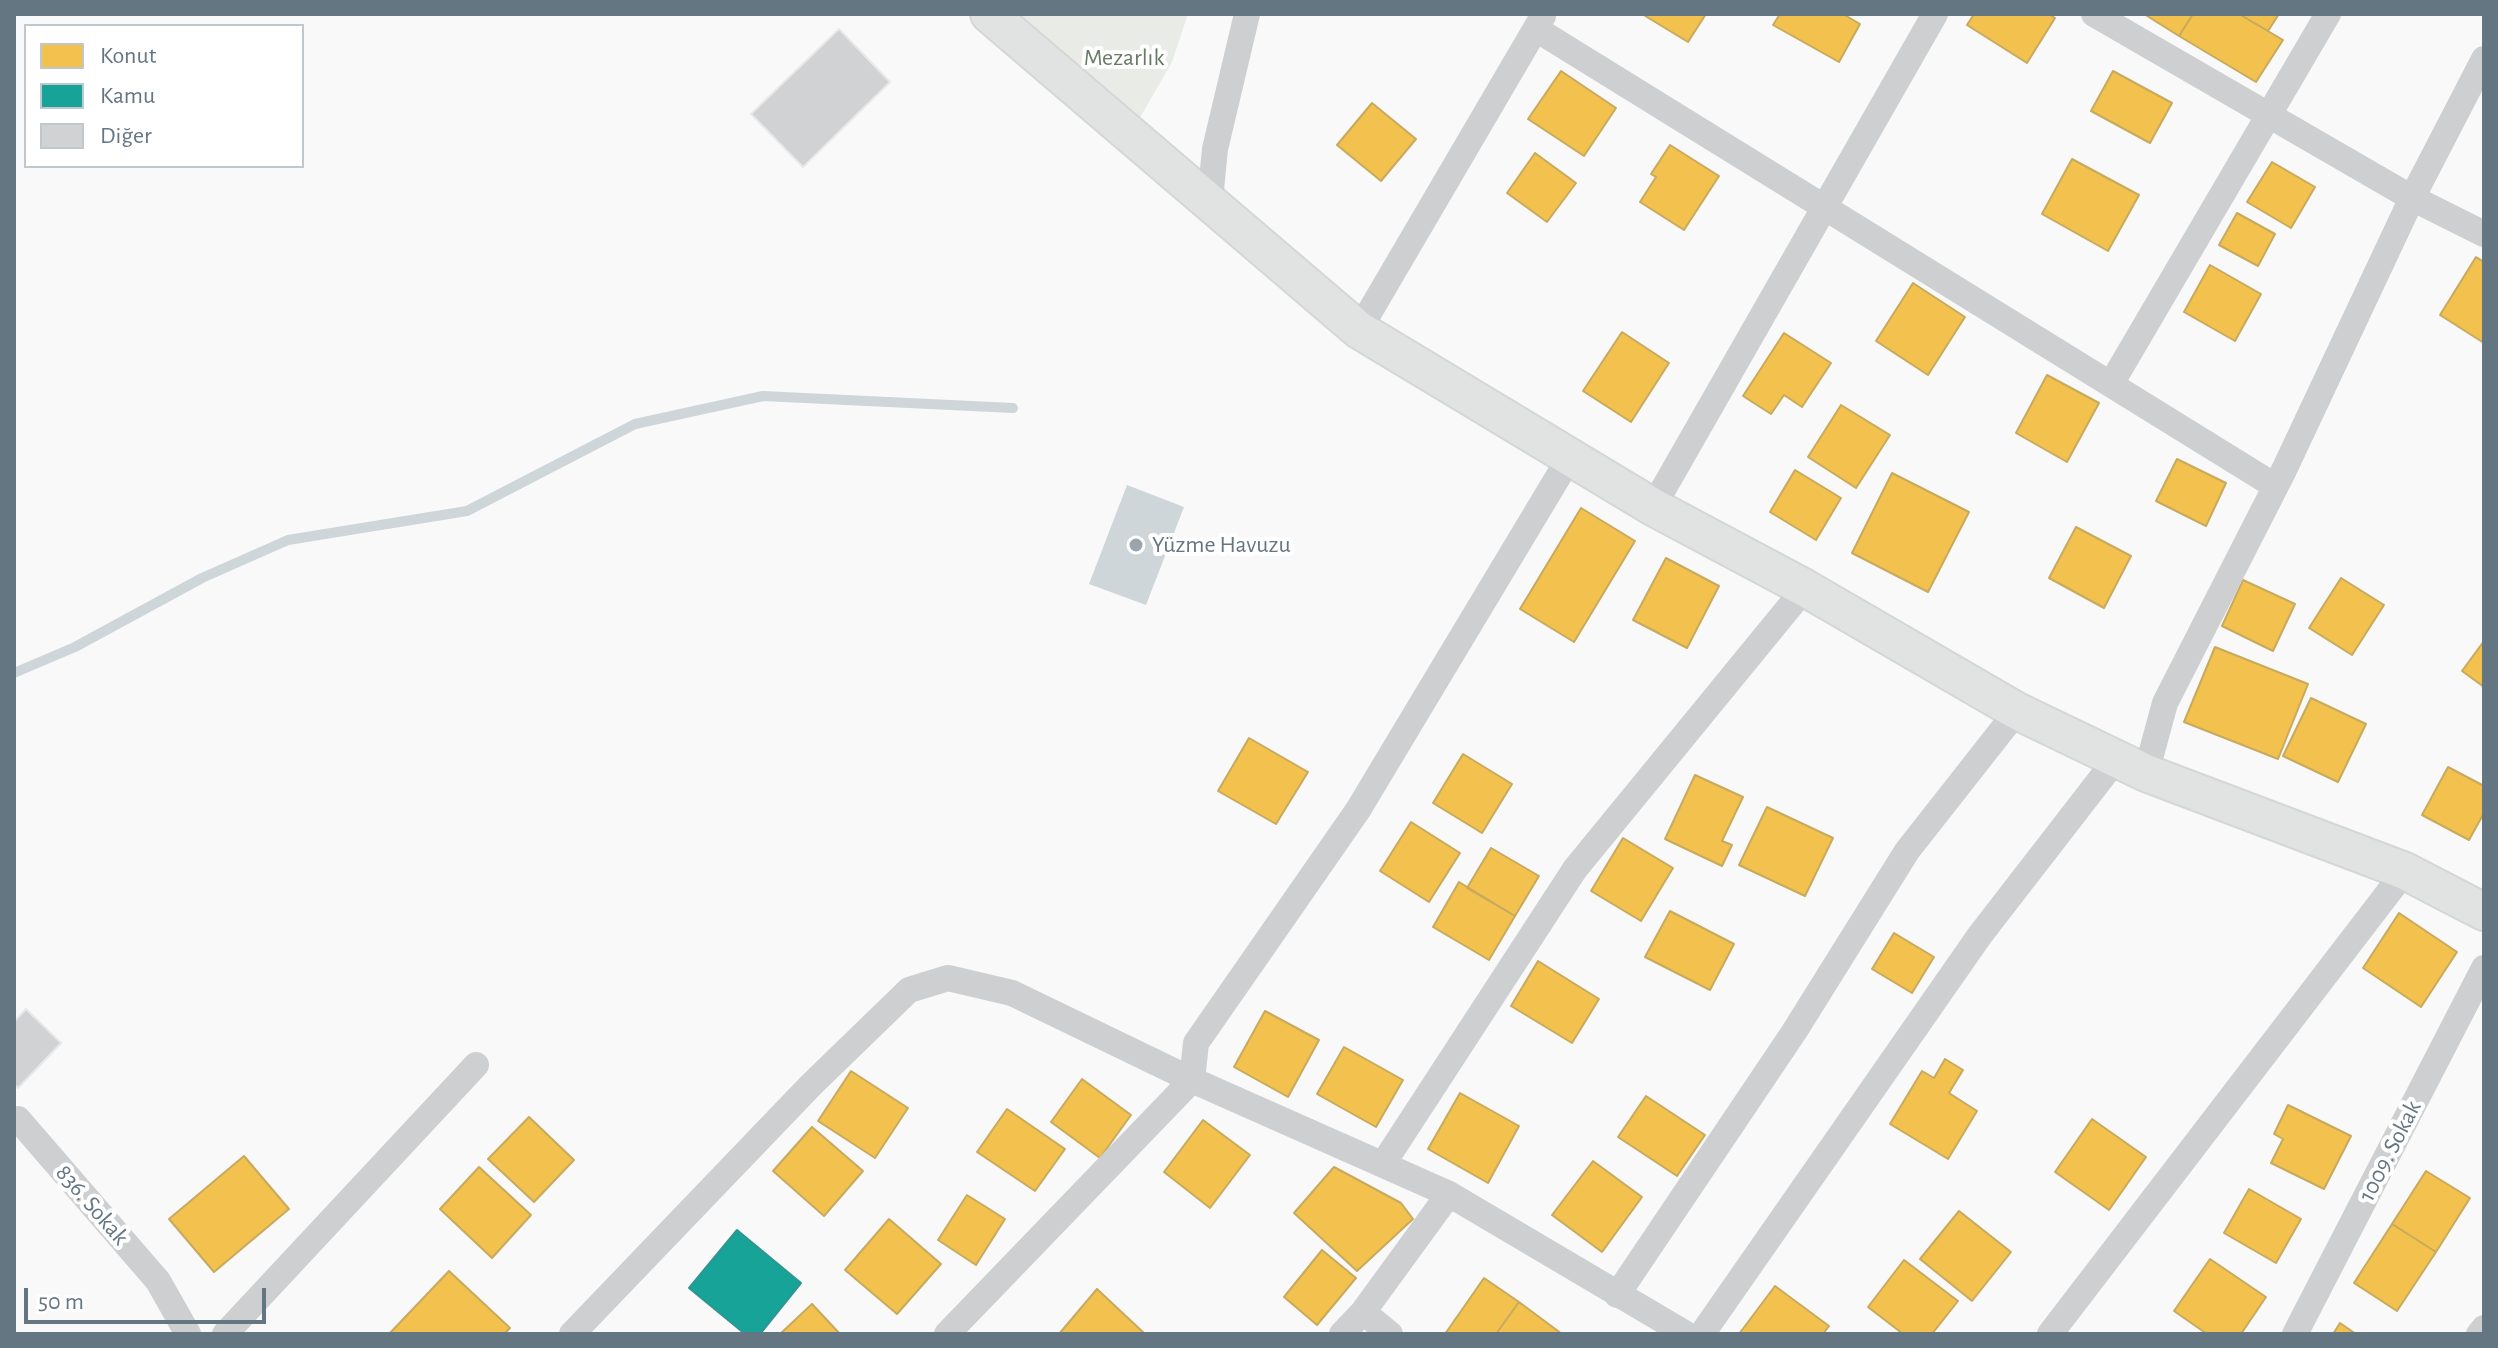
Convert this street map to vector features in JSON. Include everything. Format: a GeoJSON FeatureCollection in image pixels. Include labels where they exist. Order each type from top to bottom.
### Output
{"type":"FeatureCollection","features":[{"type":"Feature","properties":{"kind":"street"},"geometry":{"type":"LineString","coordinates":[[989,14],[1359,330],[1653,507],[1805,588],[2017,711],[2131,765],[2405,871],[2484,912]]}},
{"type":"Feature","properties":{"kind":"street"},"geometry":{"type":"LineString","coordinates":[[1210,200],[1215,149],[1247,14]]}},
{"type":"Feature","properties":{"kind":"street"},"geometry":{"type":"LineString","coordinates":[[1653,507],[1935,14]]}},
{"type":"Feature","properties":{"kind":"street"},"geometry":{"type":"LineString","coordinates":[[2094,14],[2412,198],[2484,234]]}},
{"type":"Feature","properties":{"kind":"street"},"geometry":{"type":"LineString","coordinates":[[2111,384],[2328,14]]}},
{"type":"Feature","properties":{"kind":"street"},"geometry":{"type":"LineString","coordinates":[[1359,330],[1540,21],[1824,206],[2275,486]]}},
{"type":"Feature","properties":{"kind":"street"},"geometry":{"type":"LineString","coordinates":[[1702,1334],[1980,935],[2131,765],[2275,486],[2412,198],[2484,59]]}},
{"type":"Feature","properties":{"kind":"street"},"geometry":{"type":"LineString","coordinates":[[947,1334],[1192,1080],[1196,1043],[1358,810],[1570,457]]}},
{"type":"Feature","properties":{"kind":"street"},"geometry":{"type":"LineString","coordinates":[[1383,1164],[1575,869],[1805,588]]}},
{"type":"Feature","properties":{"kind":"street"},"geometry":{"type":"LineString","coordinates":[[1617,1295],[1794,1032],[1907,851],[2017,711]]}},
{"type":"Feature","properties":{"kind":"street"},"geometry":{"type":"LineString","coordinates":[[2050,1334],[2405,871]]}},
{"type":"Feature","properties":{"kind":"street","name":"1009. Sokak"},"geometry":{"type":"LineString","coordinates":[[2295,1334],[2484,968]]}},
{"type":"Feature","properties":{"kind":"street"},"geometry":{"type":"LineString","coordinates":[[572,1334],[789,1107],[909,990],[948,978],[1012,993],[1192,1080],[1449,1194],[1686,1334]]}},
{"type":"Feature","properties":{"kind":"street"},"geometry":{"type":"LineString","coordinates":[[225,1334],[476,1065]]}},
{"type":"Feature","properties":{"kind":"street","name":"836. Sokak"},"geometry":{"type":"LineString","coordinates":[[18,1119],[158,1281],[188,1334]]}},
{"type":"Feature","properties":{"kind":"street"},"geometry":{"type":"LineString","coordinates":[[1342,1334],[1363,1312],[1449,1194]]}},
{"type":"Feature","properties":{"kind":"street"},"geometry":{"type":"LineString","coordinates":[[1363,1312],[1390,1334]]}},
{"type":"Feature","properties":{"kind":"street"},"geometry":{"type":"LineString","coordinates":[[2479,1334],[2484,1328]]}},
{"type":"Feature","properties":{"kind":"green space","name":"Mezarlık"},"geometry":{"type":"Polygon","coordinates":[[[1014,14],[1188,14],[1172,62],[1135,126],[1014,14]]]}},
{"type":"Feature","properties":{"kind":"shaded area","name":"Yüzme Havuzu"},"geometry":{"type":"Polygon","coordinates":[[[1127,485],[1184,507],[1146,605],[1089,584],[1127,485]]]}},
{"type":"Feature","properties":{"kind":"building: Konut"},"geometry":{"type":"Polygon","coordinates":[[[1642,14],[1706,14],[1688,42],[1642,14]]]}},
{"type":"Feature","properties":{"kind":"building: Konut"},"geometry":{"type":"Polygon","coordinates":[[[1780,14],[1843,14],[1860,24],[1839,62],[1773,25],[1780,14]]]}},
{"type":"Feature","properties":{"kind":"building: Konut"},"geometry":{"type":"Polygon","coordinates":[[[1974,14],[2049,14],[2055,18],[2027,63],[1967,25],[1974,14]]]}},
{"type":"Feature","properties":{"kind":"building: Konut"},"geometry":{"type":"Polygon","coordinates":[[[2144,14],[2193,14],[2179,36],[2144,14]]]}},
{"type":"Feature","properties":{"kind":"building: Konut"},"geometry":{"type":"Polygon","coordinates":[[[2193,14],[2239,14],[2283,40],[2256,82],[2179,36],[2193,14]]]}},
{"type":"Feature","properties":{"kind":"building: Konut"},"geometry":{"type":"Polygon","coordinates":[[[2239,14],[2279,14],[2268,31],[2239,14]]]}},
{"type":"Feature","properties":{"kind":"building: Konut"},"geometry":{"type":"Polygon","coordinates":[[[1561,71],[1616,108],[1584,156],[1528,119],[1561,71]]]}},
{"type":"Feature","properties":{"kind":"building: Konut"},"geometry":{"type":"Polygon","coordinates":[[[2113,71],[2172,103],[2150,143],[2091,111],[2113,71]]]}},
{"type":"Feature","properties":{"kind":"building: Konut"},"geometry":{"type":"Polygon","coordinates":[[[1372,103],[1416,139],[1381,181],[1337,145],[1372,103]]]}},
{"type":"Feature","properties":{"kind":"building: Konut"},"geometry":{"type":"Polygon","coordinates":[[[1670,145],[1719,176],[1684,230],[1640,202],[1656,177],[1651,174],[1670,145]]]}},
{"type":"Feature","properties":{"kind":"building: Konut"},"geometry":{"type":"Polygon","coordinates":[[[1535,153],[1576,183],[1547,222],[1507,193],[1535,153]]]}},
{"type":"Feature","properties":{"kind":"building: Konut"},"geometry":{"type":"Polygon","coordinates":[[[2072,159],[2139,195],[2108,251],[2042,214],[2072,159]]]}},
{"type":"Feature","properties":{"kind":"building: Konut"},"geometry":{"type":"Polygon","coordinates":[[[2272,162],[2315,187],[2291,228],[2247,202],[2272,162]]]}},
{"type":"Feature","properties":{"kind":"building: Konut"},"geometry":{"type":"Polygon","coordinates":[[[2237,213],[2275,234],[2258,266],[2219,245],[2237,213]]]}},
{"type":"Feature","properties":{"kind":"building: Konut"},"geometry":{"type":"Polygon","coordinates":[[[2476,257],[2484,262],[2484,343],[2440,315],[2476,257]]]}},
{"type":"Feature","properties":{"kind":"building: Konut"},"geometry":{"type":"Polygon","coordinates":[[[2210,265],[2261,294],[2235,341],[2184,312],[2210,265]]]}},
{"type":"Feature","properties":{"kind":"building: Konut"},"geometry":{"type":"Polygon","coordinates":[[[1913,283],[1965,317],[1928,375],[1876,341],[1913,283]]]}},
{"type":"Feature","properties":{"kind":"building: Konut"},"geometry":{"type":"Polygon","coordinates":[[[1622,332],[1669,363],[1631,422],[1583,391],[1622,332]]]}},
{"type":"Feature","properties":{"kind":"building: Konut"},"geometry":{"type":"Polygon","coordinates":[[[1784,333],[1831,363],[1802,407],[1784,395],[1771,414],[1743,396],[1784,333]]]}},
{"type":"Feature","properties":{"kind":"building: Konut"},"geometry":{"type":"Polygon","coordinates":[[[2047,375],[2099,403],[2067,462],[2016,433],[2047,375]]]}},
{"type":"Feature","properties":{"kind":"building: Konut"},"geometry":{"type":"Polygon","coordinates":[[[1841,405],[1890,435],[1856,488],[1808,457],[1841,405]]]}},
{"type":"Feature","properties":{"kind":"building: Konut"},"geometry":{"type":"Polygon","coordinates":[[[2177,459],[2226,483],[2206,526],[2156,501],[2177,459]]]}},
{"type":"Feature","properties":{"kind":"building: Konut"},"geometry":{"type":"Polygon","coordinates":[[[1795,470],[1841,498],[1816,540],[1770,512],[1795,470]]]}},
{"type":"Feature","properties":{"kind":"building: Konut"},"geometry":{"type":"Polygon","coordinates":[[[1892,473],[1969,512],[1928,592],[1852,553],[1892,473]]]}},
{"type":"Feature","properties":{"kind":"building: Konut"},"geometry":{"type":"Polygon","coordinates":[[[1581,508],[1635,541],[1574,642],[1520,609],[1581,508]]]}},
{"type":"Feature","properties":{"kind":"building: Konut"},"geometry":{"type":"Polygon","coordinates":[[[2076,527],[2131,556],[2104,608],[2049,578],[2076,527]]]}},
{"type":"Feature","properties":{"kind":"building: Konut"},"geometry":{"type":"Polygon","coordinates":[[[1666,558],[1719,586],[1687,648],[1633,620],[1666,558]]]}},
{"type":"Feature","properties":{"kind":"building: Konut"},"geometry":{"type":"Polygon","coordinates":[[[2341,578],[2384,605],[2352,655],[2309,628],[2341,578]]]}},
{"type":"Feature","properties":{"kind":"building: Konut"},"geometry":{"type":"Polygon","coordinates":[[[2243,580],[2295,604],[2273,651],[2222,626],[2243,580]]]}},
{"type":"Feature","properties":{"kind":"building: Konut"},"geometry":{"type":"Polygon","coordinates":[[[2484,641],[2484,687],[2462,671],[2484,641]]]}},
{"type":"Feature","properties":{"kind":"building: Konut"},"geometry":{"type":"Polygon","coordinates":[[[2215,647],[2308,684],[2278,759],[2184,722],[2215,647]]]}},
{"type":"Feature","properties":{"kind":"building: Konut"},"geometry":{"type":"Polygon","coordinates":[[[2311,698],[2366,724],[2338,782],[2283,756],[2311,698]]]}},
{"type":"Feature","properties":{"kind":"building: Konut"},"geometry":{"type":"Polygon","coordinates":[[[1249,738],[1308,772],[1276,824],[1218,791],[1249,738]]]}},
{"type":"Feature","properties":{"kind":"building: Konut"},"geometry":{"type":"Polygon","coordinates":[[[1463,754],[1512,784],[1482,833],[1433,803],[1463,754]]]}},
{"type":"Feature","properties":{"kind":"building: Konut"},"geometry":{"type":"Polygon","coordinates":[[[2448,767],[2484,786],[2484,813],[2469,840],[2422,815],[2448,767]]]}},
{"type":"Feature","properties":{"kind":"building: Konut"},"geometry":{"type":"Polygon","coordinates":[[[1695,775],[1743,797],[1722,841],[1732,845],[1722,866],[1665,839],[1695,775]]]}},
{"type":"Feature","properties":{"kind":"building: Konut"},"geometry":{"type":"Polygon","coordinates":[[[1767,807],[1833,838],[1805,896],[1739,865],[1767,807]]]}},
{"type":"Feature","properties":{"kind":"building: Konut"},"geometry":{"type":"Polygon","coordinates":[[[1411,822],[1460,853],[1429,902],[1380,871],[1411,822]]]}},
{"type":"Feature","properties":{"kind":"building: Konut"},"geometry":{"type":"Polygon","coordinates":[[[1623,838],[1673,868],[1641,921],[1591,891],[1623,838]]]}},
{"type":"Feature","properties":{"kind":"building: Konut"},"geometry":{"type":"Polygon","coordinates":[[[1491,848],[1539,876],[1515,916],[1467,888],[1491,848]]]}},
{"type":"Feature","properties":{"kind":"building: Konut"},"geometry":{"type":"Polygon","coordinates":[[[1459,882],[1515,916],[1489,960],[1433,927],[1459,882]]]}},
{"type":"Feature","properties":{"kind":"building: Konut"},"geometry":{"type":"Polygon","coordinates":[[[1670,911],[1734,944],[1710,990],[1645,957],[1670,911]]]}},
{"type":"Feature","properties":{"kind":"building: Konut"},"geometry":{"type":"Polygon","coordinates":[[[2399,913],[2457,952],[2421,1007],[2363,968],[2399,913]]]}},
{"type":"Feature","properties":{"kind":"building: Konut"},"geometry":{"type":"Polygon","coordinates":[[[1894,933],[1934,957],[1912,993],[1872,969],[1894,933]]]}},
{"type":"Feature","properties":{"kind":"building: Konut"},"geometry":{"type":"Polygon","coordinates":[[[1538,961],[1599,999],[1572,1043],[1511,1006],[1538,961]]]}},
{"type":"Feature","properties":{"kind":"building: Konut"},"geometry":{"type":"Polygon","coordinates":[[[1265,1011],[1319,1040],[1288,1097],[1234,1067],[1265,1011]]]}},
{"type":"Feature","properties":{"kind":"building: Konut"},"geometry":{"type":"Polygon","coordinates":[[[1344,1047],[1403,1080],[1376,1127],[1317,1094],[1344,1047]]]}},
{"type":"Feature","properties":{"kind":"building: Konut"},"geometry":{"type":"Polygon","coordinates":[[[1945,1059],[1963,1070],[1949,1093],[1977,1111],[1948,1159],[1890,1124],[1922,1071],[1934,1078],[1945,1059]]]}},
{"type":"Feature","properties":{"kind":"building: Konut"},"geometry":{"type":"Polygon","coordinates":[[[851,1071],[908,1108],[875,1158],[818,1121],[851,1071]]]}},
{"type":"Feature","properties":{"kind":"building: Konut"},"geometry":{"type":"Polygon","coordinates":[[[1082,1079],[1131,1115],[1100,1158],[1051,1122],[1082,1079]]]}},
{"type":"Feature","properties":{"kind":"building: Konut"},"geometry":{"type":"Polygon","coordinates":[[[1460,1093],[1519,1126],[1488,1183],[1428,1149],[1460,1093]]]}},
{"type":"Feature","properties":{"kind":"building: Konut"},"geometry":{"type":"Polygon","coordinates":[[[1646,1096],[1705,1135],[1677,1176],[1618,1137],[1646,1096]]]}},
{"type":"Feature","properties":{"kind":"building: Konut"},"geometry":{"type":"Polygon","coordinates":[[[2288,1105],[2351,1136],[2324,1189],[2271,1163],[2283,1139],[2274,1134],[2288,1105]]]}},
{"type":"Feature","properties":{"kind":"building: Konut"},"geometry":{"type":"Polygon","coordinates":[[[1007,1109],[1065,1149],[1035,1191],[977,1152],[1007,1109]]]}},
{"type":"Feature","properties":{"kind":"building: Konut"},"geometry":{"type":"Polygon","coordinates":[[[529,1117],[574,1160],[534,1202],[488,1159],[529,1117]]]}},
{"type":"Feature","properties":{"kind":"building: Konut"},"geometry":{"type":"Polygon","coordinates":[[[2092,1119],[2146,1157],[2109,1210],[2055,1172],[2092,1119]]]}},
{"type":"Feature","properties":{"kind":"building: Konut"},"geometry":{"type":"Polygon","coordinates":[[[1203,1120],[1250,1155],[1210,1208],[1164,1172],[1203,1120]]]}},
{"type":"Feature","properties":{"kind":"building: Konut"},"geometry":{"type":"Polygon","coordinates":[[[812,1127],[863,1171],[824,1216],[773,1171],[812,1127]]]}},
{"type":"Feature","properties":{"kind":"building: Konut"},"geometry":{"type":"Polygon","coordinates":[[[244,1156],[289,1209],[214,1272],[169,1219],[244,1156]]]}},
{"type":"Feature","properties":{"kind":"building: Konut"},"geometry":{"type":"Polygon","coordinates":[[[1593,1161],[1642,1197],[1602,1252],[1552,1215],[1593,1161]]]}},
{"type":"Feature","properties":{"kind":"building: Konut"},"geometry":{"type":"Polygon","coordinates":[[[479,1167],[531,1215],[492,1258],[440,1209],[479,1167]]]}},
{"type":"Feature","properties":{"kind":"building: Konut"},"geometry":{"type":"Polygon","coordinates":[[[1334,1167],[1401,1203],[1413,1219],[1357,1271],[1294,1213],[1334,1167]]]}},
{"type":"Feature","properties":{"kind":"building: Konut"},"geometry":{"type":"Polygon","coordinates":[[[2426,1171],[2470,1198],[2436,1252],[2392,1224],[2426,1171]]]}},
{"type":"Feature","properties":{"kind":"building: Konut"},"geometry":{"type":"Polygon","coordinates":[[[2249,1189],[2301,1219],[2276,1263],[2224,1233],[2249,1189]]]}},
{"type":"Feature","properties":{"kind":"building: Konut"},"geometry":{"type":"Polygon","coordinates":[[[967,1195],[1005,1219],[976,1265],[938,1240],[967,1195]]]}},
{"type":"Feature","properties":{"kind":"building: Konut"},"geometry":{"type":"Polygon","coordinates":[[[1959,1211],[2011,1252],[1972,1301],[1920,1259],[1959,1211]]]}},
{"type":"Feature","properties":{"kind":"building: Konut"},"geometry":{"type":"Polygon","coordinates":[[[889,1219],[941,1264],[897,1314],[845,1270],[889,1219]]]}},
{"type":"Feature","properties":{"kind":"building: Konut"},"geometry":{"type":"Polygon","coordinates":[[[2392,1224],[2436,1252],[2397,1311],[2354,1283],[2392,1224]]]}},
{"type":"Feature","properties":{"kind":"building: Konut"},"geometry":{"type":"Polygon","coordinates":[[[1322,1250],[1356,1278],[1317,1325],[1284,1297],[1322,1250]]]}},
{"type":"Feature","properties":{"kind":"building: Konut"},"geometry":{"type":"Polygon","coordinates":[[[2210,1259],[2266,1297],[2241,1334],[2207,1334],[2174,1311],[2210,1259]]]}},
{"type":"Feature","properties":{"kind":"building: Konut"},"geometry":{"type":"Polygon","coordinates":[[[1904,1260],[1958,1301],[1932,1334],[1903,1334],[1868,1307],[1904,1260]]]}},
{"type":"Feature","properties":{"kind":"building: Konut"},"geometry":{"type":"Polygon","coordinates":[[[449,1271],[510,1328],[504,1334],[389,1334],[449,1271]]]}},
{"type":"Feature","properties":{"kind":"building: Konut"},"geometry":{"type":"Polygon","coordinates":[[[1484,1278],[1519,1302],[1496,1334],[1445,1334],[1484,1278]]]}},
{"type":"Feature","properties":{"kind":"building: Konut"},"geometry":{"type":"Polygon","coordinates":[[[1775,1286],[1829,1326],[1823,1334],[1739,1334],[1775,1286]]]}},
{"type":"Feature","properties":{"kind":"building: Konut"},"geometry":{"type":"Polygon","coordinates":[[[1097,1289],[1145,1334],[1059,1334],[1097,1289]]]}},
{"type":"Feature","properties":{"kind":"building: Konut"},"geometry":{"type":"Polygon","coordinates":[[[1519,1302],[1562,1334],[1496,1334],[1519,1302]]]}},
{"type":"Feature","properties":{"kind":"building: Konut"},"geometry":{"type":"Polygon","coordinates":[[[812,1304],[840,1334],[780,1334],[812,1304]]]}},
{"type":"Feature","properties":{"kind":"building: Konut"},"geometry":{"type":"Polygon","coordinates":[[[2340,1323],[2356,1334],[2333,1334],[2340,1323]]]}},
{"type":"Feature","properties":{"kind":"building: Kamu"},"geometry":{"type":"Polygon","coordinates":[[[737,1230],[801,1283],[760,1334],[745,1334],[689,1288],[737,1230]]]}},
{"type":"Feature","properties":{"kind":"building: Diğer"},"geometry":{"type":"Polygon","coordinates":[[[839,29],[890,82],[803,167],[751,114],[839,29]]]}},
{"type":"Feature","properties":{"kind":"building: Diğer"},"geometry":{"type":"Polygon","coordinates":[[[26,1009],[61,1043],[18,1088],[14,1084],[14,1022],[26,1009]]]}},
{"type":"Feature","properties":{"kind":"waterway"},"geometry":{"type":"LineString","coordinates":[[14,673],[75,647],[202,578],[288,540],[467,511],[635,424],[763,396],[1013,408]]}},
{"type":"Feature","properties":{"kind":"place","name":"Yüzme Havuzu"},"geometry":{"type":"Point","coordinates":[1136,545]}}]}
